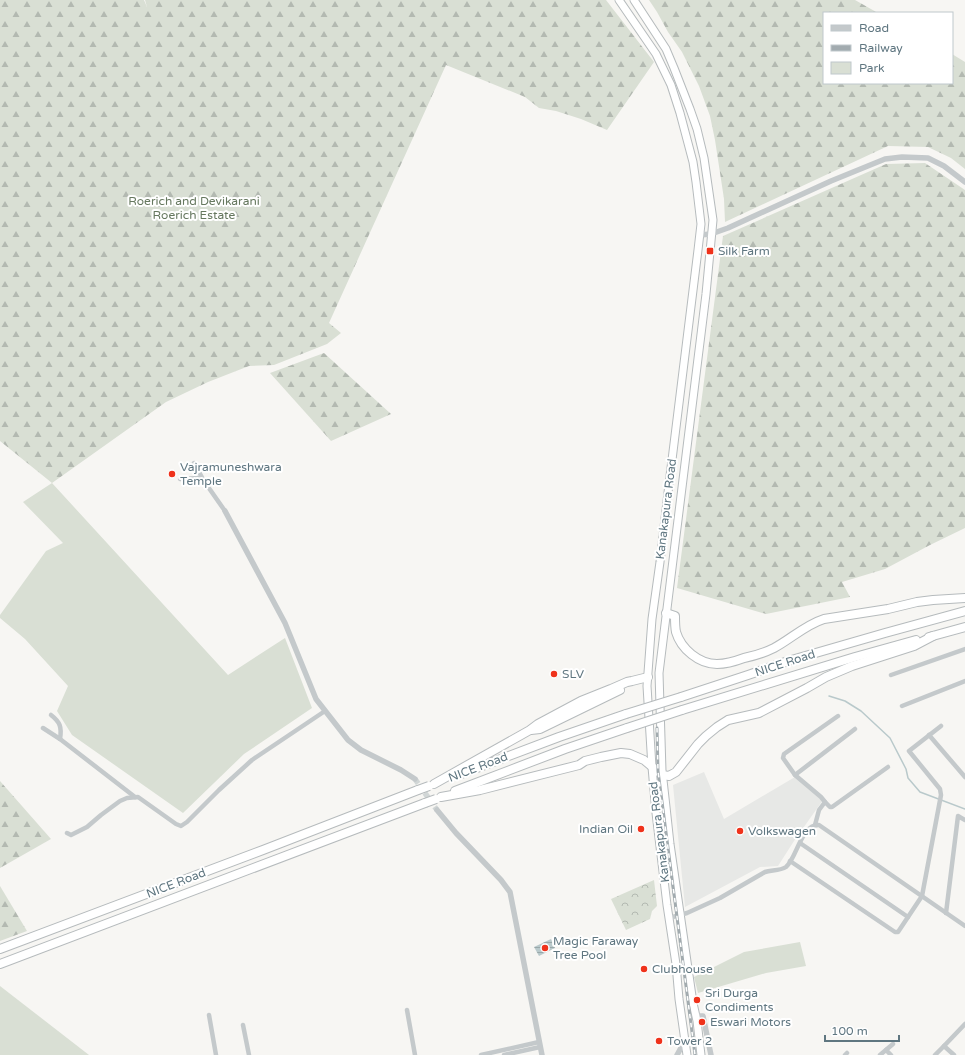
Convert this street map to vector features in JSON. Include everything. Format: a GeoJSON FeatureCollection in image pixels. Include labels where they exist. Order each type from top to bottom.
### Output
{"type":"FeatureCollection","features":[{"type":"Feature","properties":{"kind":"highway","name":"Kanakapura Road"},"geometry":{"type":"LineString","coordinates":[[619,0],[656,54],[670,85],[682,120],[693,162],[701,224],[652,619],[648,677],[652,767],[656,813],[687,1055]]}},
{"type":"Feature","properties":{"kind":"highway","name":"Kanakapura Road"},"geometry":{"type":"LineString","coordinates":[[634,0],[666,49],[697,129],[704,158],[713,220],[706,294],[659,673],[663,786],[680,915],[701,1055]]}},
{"type":"Feature","properties":{"kind":"highway"},"geometry":{"type":"LineString","coordinates":[[661,552],[674,552]]}},
{"type":"Feature","properties":{"kind":"highway"},"geometry":{"type":"LineString","coordinates":[[666,613],[674,616],[676,632],[680,641],[690,654],[705,662],[716,664],[762,654],[783,643],[803,628],[824,619],[888,609],[917,602],[965,598]]}},
{"type":"Feature","properties":{"kind":"highway","name":"NICE Road"},"geometry":{"type":"LineString","coordinates":[[0,949],[559,737],[748,675],[788,660],[965,611]]}},
{"type":"Feature","properties":{"kind":"highway","name":"NICE Road"},"geometry":{"type":"LineString","coordinates":[[0,964],[558,751],[682,710],[848,659],[965,627]]}},
{"type":"Feature","properties":{"kind":"highway"},"geometry":{"type":"LineString","coordinates":[[438,798],[525,780],[579,765],[585,761],[621,753],[630,754],[644,760],[662,775],[669,776],[676,772],[698,744],[712,731],[728,720],[759,713],[826,677],[852,666],[914,646],[933,636]]}},
{"type":"Feature","properties":{"kind":"highway"},"geometry":{"type":"LineString","coordinates":[[432,785],[581,701],[626,682],[648,677]]}},
{"type":"Feature","properties":{"kind":"street"},"geometry":{"type":"LineString","coordinates":[[639,0],[652,28]]}},
{"type":"Feature","properties":{"kind":"street"},"geometry":{"type":"LineString","coordinates":[[700,236],[711,234],[746,220],[831,181],[885,159],[902,157],[928,158],[944,166],[965,182]]}},
{"type":"Feature","properties":{"kind":"street"},"geometry":{"type":"LineString","coordinates":[[194,463],[204,481],[225,511],[285,623],[316,699],[348,740],[361,750],[401,770],[415,779]]}},
{"type":"Feature","properties":{"kind":"street"},"geometry":{"type":"LineString","coordinates":[[180,479],[199,478],[204,481]]}},
{"type":"Feature","properties":{"kind":"street"},"geometry":{"type":"LineString","coordinates":[[891,675],[964,651]]}},
{"type":"Feature","properties":{"kind":"street"},"geometry":{"type":"LineString","coordinates":[[902,706],[965,681]]}},
{"type":"Feature","properties":{"kind":"street"},"geometry":{"type":"LineString","coordinates":[[43,728],[60,739],[135,797],[138,797],[181,826],[252,760],[325,711]]}},
{"type":"Feature","properties":{"kind":"street"},"geometry":{"type":"LineString","coordinates":[[51,715],[58,720],[60,726],[60,739]]}},
{"type":"Feature","properties":{"kind":"street"},"geometry":{"type":"LineString","coordinates":[[838,716],[784,754],[783,758],[795,775],[822,797],[830,807],[832,807],[888,767]]}},
{"type":"Feature","properties":{"kind":"street"},"geometry":{"type":"LineString","coordinates":[[790,861],[895,932],[898,932],[922,896],[941,795],[940,789],[909,751],[941,726]]}},
{"type":"Feature","properties":{"kind":"street"},"geometry":{"type":"LineString","coordinates":[[795,775],[855,729]]}},
{"type":"Feature","properties":{"kind":"street"},"geometry":{"type":"LineString","coordinates":[[929,735],[965,778]]}},
{"type":"Feature","properties":{"kind":"street"},"geometry":{"type":"LineString","coordinates":[[68,833],[71,835],[87,827],[100,815],[120,801],[135,797]]}},
{"type":"Feature","properties":{"kind":"street"},"geometry":{"type":"LineString","coordinates":[[669,918],[693,910],[720,898],[765,872],[785,867],[790,861],[802,838],[811,827],[815,825],[819,810],[825,802]]}},
{"type":"Feature","properties":{"kind":"street"},"geometry":{"type":"LineString","coordinates":[[437,810],[456,833],[501,880],[510,892],[542,1055]]}},
{"type":"Feature","properties":{"kind":"street"},"geometry":{"type":"LineString","coordinates":[[946,913],[958,816],[965,820]]}},
{"type":"Feature","properties":{"kind":"street"},"geometry":{"type":"LineString","coordinates":[[815,825],[819,825],[965,926]]}},
{"type":"Feature","properties":{"kind":"street"},"geometry":{"type":"LineString","coordinates":[[800,843],[908,917]]}},
{"type":"Feature","properties":{"kind":"street"},"geometry":{"type":"LineString","coordinates":[[407,1010],[415,1055]]}},
{"type":"Feature","properties":{"kind":"street"},"geometry":{"type":"LineString","coordinates":[[210,1015],[216,1055]]}},
{"type":"Feature","properties":{"kind":"street","name":"Kanakapura Road"},"geometry":{"type":"LineString","coordinates":[[696,1016],[703,1016],[710,1055]]}},
{"type":"Feature","properties":{"kind":"street"},"geometry":{"type":"LineString","coordinates":[[935,1055],[965,1024]]}},
{"type":"Feature","properties":{"kind":"street"},"geometry":{"type":"LineString","coordinates":[[243,1025],[249,1055]]}},
{"type":"Feature","properties":{"kind":"street","name":"Kanakapura Road"},"geometry":{"type":"LineString","coordinates":[[677,1055],[682,1046],[684,1036]]}},
{"type":"Feature","properties":{"kind":"street"},"geometry":{"type":"LineString","coordinates":[[481,1055],[540,1044]]}},
{"type":"Feature","properties":{"kind":"street"},"geometry":{"type":"LineString","coordinates":[[504,1055],[540,1044]]}},
{"type":"Feature","properties":{"kind":"street"},"geometry":{"type":"LineString","coordinates":[[880,1055],[893,1044]]}},
{"type":"Feature","properties":{"kind":"street"},"geometry":{"type":"LineString","coordinates":[[943,1047],[950,1055]]}},
{"type":"Feature","properties":{"kind":"street"},"geometry":{"type":"LineString","coordinates":[[943,1047],[954,1055]]}},
{"type":"Feature","properties":{"kind":"street"},"geometry":{"type":"LineString","coordinates":[[886,1050],[891,1055]]}},
{"type":"Feature","properties":{"kind":"shaded area","name":"Volkswagen"},"geometry":{"type":"Polygon","coordinates":[[[704,772],[724,819],[795,777],[823,800],[778,866],[760,867],[685,907],[673,785],[704,772]]]}},
{"type":"Feature","properties":{"kind":"shaded area","name":"Magic Faraway Tree Pool"},"geometry":{"type":"Polygon","coordinates":[[[551,939],[555,948],[539,956],[534,947],[551,939]]]}},
{"type":"Feature","properties":{"kind":"green space","name":"Roerich and Devikarani Roerich Estate"},"geometry":{"type":"Polygon","coordinates":[[[0,0],[144,0],[147,7],[145,0],[606,0],[654,62],[607,130],[581,119],[556,111],[539,108],[525,97],[446,65],[329,323],[341,333],[327,344],[274,365],[249,366],[208,382],[166,402],[52,483],[0,441],[0,0]]]}},
{"type":"Feature","properties":{"kind":"green space"},"geometry":{"type":"Polygon","coordinates":[[[649,0],[855,0],[876,12],[823,12],[823,84],[953,84],[953,55],[965,62],[965,169],[951,158],[928,147],[888,146],[725,222],[724,199],[710,116],[699,86],[682,52],[668,32],[649,0]]]}},
{"type":"Feature","properties":{"kind":"green space"},"geometry":{"type":"Polygon","coordinates":[[[925,163],[965,190],[965,528],[885,569],[842,582],[850,597],[766,614],[677,588],[723,236],[886,164],[925,163]]]}},
{"type":"Feature","properties":{"kind":"green space"},"geometry":{"type":"Polygon","coordinates":[[[324,353],[391,414],[331,441],[270,373],[324,353]]]}},
{"type":"Feature","properties":{"kind":"green space"},"geometry":{"type":"Polygon","coordinates":[[[52,483],[228,675],[285,638],[312,708],[244,754],[183,813],[72,735],[57,711],[68,686],[25,639],[0,618],[0,615],[46,551],[63,543],[23,502],[52,483]]]}},
{"type":"Feature","properties":{"kind":"green space"},"geometry":{"type":"Polygon","coordinates":[[[0,781],[51,839],[0,868],[0,781]]]}},
{"type":"Feature","properties":{"kind":"green space"},"geometry":{"type":"Polygon","coordinates":[[[654,880],[657,906],[652,911],[650,919],[626,930],[611,899],[654,880]]]}},
{"type":"Feature","properties":{"kind":"green space"},"geometry":{"type":"Polygon","coordinates":[[[0,886],[27,931],[0,941],[0,886]]]}},
{"type":"Feature","properties":{"kind":"green space"},"geometry":{"type":"Polygon","coordinates":[[[800,942],[806,966],[766,973],[698,993],[694,977],[744,952],[800,942]]]}},
{"type":"Feature","properties":{"kind":"green space"},"geometry":{"type":"Polygon","coordinates":[[[0,986],[89,1055],[0,1055],[0,986]]]}},
{"type":"Feature","properties":{"kind":"waterway"},"geometry":{"type":"LineString","coordinates":[[829,696],[845,701],[861,711],[890,738],[906,769],[908,778],[920,792],[965,809]]}},
{"type":"Feature","properties":{"kind":"tunnel"},"geometry":{"type":"LineString","coordinates":[[415,779],[437,810]]}},
{"type":"Feature","properties":{"kind":"railway"},"geometry":{"type":"LineString","coordinates":[[657,728],[658,771],[695,1055]]}},
{"type":"Feature","properties":{"kind":"place","name":"Silk Farm"},"geometry":{"type":"Point","coordinates":[710,251]}},
{"type":"Feature","properties":{"kind":"place","name":"Vajramuneshwara Temple"},"geometry":{"type":"Point","coordinates":[172,474]}},
{"type":"Feature","properties":{"kind":"place","name":"SLV"},"geometry":{"type":"Point","coordinates":[554,674]}},
{"type":"Feature","properties":{"kind":"place","name":"Indian Oil"},"geometry":{"type":"Point","coordinates":[641,829]}},
{"type":"Feature","properties":{"kind":"place","name":"Volkswagen"},"geometry":{"type":"Point","coordinates":[740,831]}},
{"type":"Feature","properties":{"kind":"place","name":"Magic Faraway Tree Pool"},"geometry":{"type":"Point","coordinates":[545,948]}},
{"type":"Feature","properties":{"kind":"place","name":"Clubhouse"},"geometry":{"type":"Point","coordinates":[644,969]}},
{"type":"Feature","properties":{"kind":"place","name":"Sri Durga Condiments"},"geometry":{"type":"Point","coordinates":[697,1000]}},
{"type":"Feature","properties":{"kind":"place","name":"Eswari Motors"},"geometry":{"type":"Point","coordinates":[702,1022]}},
{"type":"Feature","properties":{"kind":"place","name":"Tower 2"},"geometry":{"type":"Point","coordinates":[659,1041]}}]}
